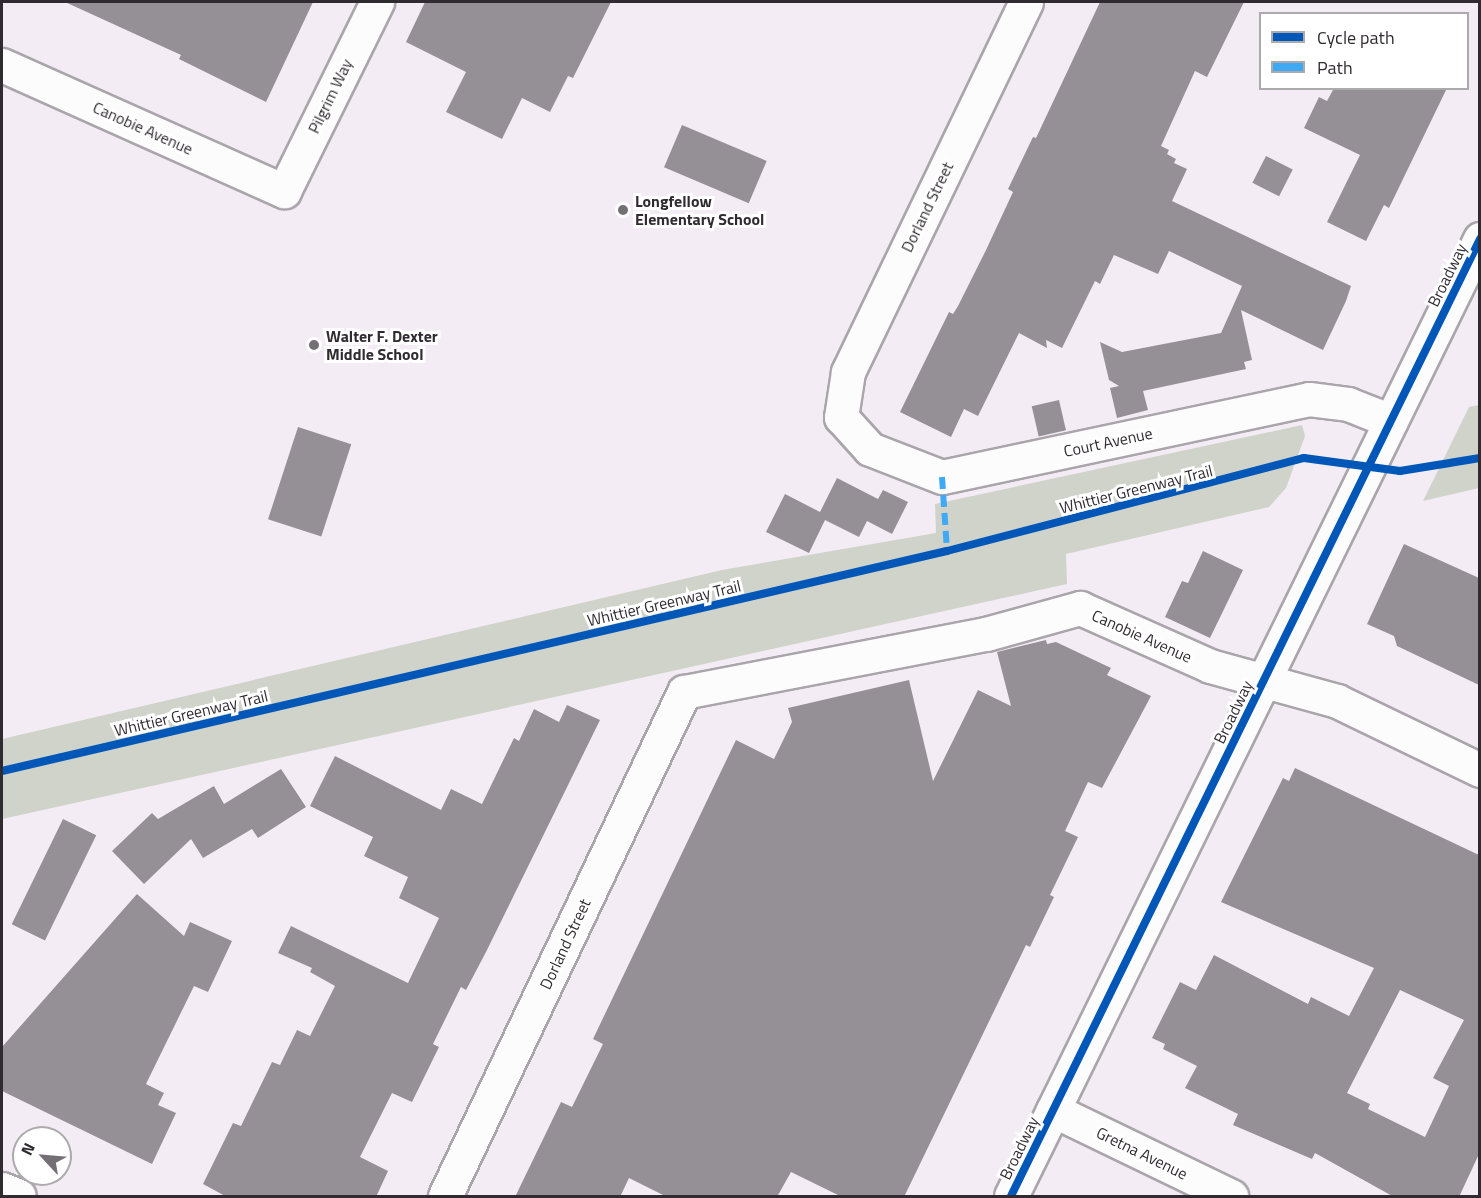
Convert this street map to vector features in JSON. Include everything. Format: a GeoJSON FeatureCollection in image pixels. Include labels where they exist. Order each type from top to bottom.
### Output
{"type":"FeatureCollection","features":[{"type":"Feature","properties":{"kind":"street","name":"Pilgrim Way"},"geometry":{"type":"LineString","coordinates":[[284,191],[377,2]]}},
{"type":"Feature","properties":{"kind":"street","name":"Dorland Street"},"geometry":{"type":"LineString","coordinates":[[841,417],[848,372],[1026,2]]}},
{"type":"Feature","properties":{"kind":"street","name":"Canobie Avenue"},"geometry":{"type":"LineString","coordinates":[[2,65],[284,191]]}},
{"type":"Feature","properties":{"kind":"street","name":"Broadway"},"geometry":{"type":"LineString","coordinates":[[1011,1197],[1479,239]]}},
{"type":"Feature","properties":{"kind":"street","name":"Court Avenue"},"geometry":{"type":"LineString","coordinates":[[841,417],[870,449],[942,477],[1309,399],[1348,404],[1390,421]]}},
{"type":"Feature","properties":{"kind":"street","name":"Canobie Avenue"},"geometry":{"type":"LineString","coordinates":[[684,692],[986,634],[1080,608],[1210,666],[1337,701],[1479,770]]}},
{"type":"Feature","properties":{"kind":"street","name":"Dorland Street"},"geometry":{"type":"LineString","coordinates":[[445,1197],[684,692]]}},
{"type":"Feature","properties":{"kind":"street","name":"Gretna Avenue"},"geometry":{"type":"LineString","coordinates":[[1053,1110],[1231,1197]]}},
{"type":"Feature","properties":{"kind":"street"},"geometry":{"type":"LineString","coordinates":[[2,1189],[19,1197]]}},
{"type":"Feature","properties":{"kind":"shaded area"},"geometry":{"type":"Polygon","coordinates":[[[1479,405],[1479,488],[1423,501],[1469,407],[1479,405]]]}},
{"type":"Feature","properties":{"kind":"shaded area"},"geometry":{"type":"Polygon","coordinates":[[[1302,425],[1305,436],[1286,488],[1269,507],[1066,554],[1067,584],[2,819],[2,739],[722,570],[936,533],[935,504],[1302,425]]]}},
{"type":"Feature","properties":{"kind":"building"},"geometry":{"type":"Polygon","coordinates":[[[65,2],[313,2],[266,102],[179,59],[181,55],[65,2]]]}},
{"type":"Feature","properties":{"kind":"building"},"geometry":{"type":"Polygon","coordinates":[[[425,2],[611,2],[573,78],[568,76],[550,112],[522,98],[502,139],[446,112],[466,72],[406,42],[425,2]]]}},
{"type":"Feature","properties":{"kind":"building"},"geometry":{"type":"Polygon","coordinates":[[[1100,2],[1244,2],[1207,77],[1195,71],[1161,146],[1169,150],[1167,154],[1176,159],[1174,163],[1187,169],[1172,201],[1351,286],[1346,301],[1323,350],[1241,310],[1252,360],[1244,362],[1246,369],[1143,391],[1148,410],[1117,418],[1110,388],[1119,386],[1109,380],[1100,342],[1122,352],[1221,333],[1242,286],[1169,251],[1158,274],[1114,255],[1100,284],[1095,281],[1062,348],[1046,340],[1047,348],[1019,333],[978,416],[964,409],[951,437],[900,412],[949,312],[953,314],[958,306],[986,250],[1013,192],[1008,189],[1033,137],[1036,138],[1100,2]]]}},
{"type":"Feature","properties":{"kind":"building"},"geometry":{"type":"Polygon","coordinates":[[[1333,90],[1446,90],[1389,208],[1384,205],[1366,241],[1327,222],[1360,155],[1304,128],[1319,97],[1327,101],[1333,90]]]}},
{"type":"Feature","properties":{"kind":"building"},"geometry":{"type":"Polygon","coordinates":[[[682,125],[767,161],[749,203],[664,167],[682,125]]]}},
{"type":"Feature","properties":{"kind":"building"},"geometry":{"type":"Polygon","coordinates":[[[1266,156],[1293,170],[1279,196],[1252,183],[1266,156]]]}},
{"type":"Feature","properties":{"kind":"building"},"geometry":{"type":"Polygon","coordinates":[[[1059,400],[1066,430],[1039,437],[1032,406],[1059,400]]]}},
{"type":"Feature","properties":{"kind":"building"},"geometry":{"type":"Polygon","coordinates":[[[298,427],[351,444],[321,537],[268,519],[298,427]]]}},
{"type":"Feature","properties":{"kind":"building"},"geometry":{"type":"Polygon","coordinates":[[[837,478],[878,499],[883,490],[908,502],[892,534],[867,521],[859,537],[825,520],[809,553],[766,532],[785,494],[820,512],[837,478]]]}},
{"type":"Feature","properties":{"kind":"building"},"geometry":{"type":"Polygon","coordinates":[[[1404,544],[1479,578],[1479,685],[1397,646],[1394,636],[1367,624],[1404,544]]]}},
{"type":"Feature","properties":{"kind":"building"},"geometry":{"type":"Polygon","coordinates":[[[1203,551],[1243,570],[1210,638],[1165,617],[1182,581],[1188,583],[1203,551]]]}},
{"type":"Feature","properties":{"kind":"building"},"geometry":{"type":"Polygon","coordinates":[[[1046,640],[1047,644],[1056,642],[1111,668],[1107,675],[1151,696],[1102,788],[1088,782],[1065,831],[1078,837],[1050,895],[1054,897],[1030,947],[1026,945],[904,1197],[842,1197],[791,1172],[777,1197],[667,1197],[629,1178],[620,1197],[515,1197],[561,1102],[572,1107],[603,1044],[593,1039],[736,740],[774,759],[792,722],[788,708],[909,680],[933,781],[978,690],[1011,706],[997,652],[1046,640]]]}},
{"type":"Feature","properties":{"kind":"building"},"geometry":{"type":"Polygon","coordinates":[[[567,705],[600,720],[486,952],[466,990],[461,987],[433,1044],[439,1047],[412,1102],[392,1093],[360,1157],[388,1171],[376,1197],[227,1197],[203,1184],[233,1123],[241,1126],[272,1062],[280,1065],[297,1030],[310,1036],[335,986],[310,972],[312,968],[278,953],[291,926],[408,983],[439,918],[399,898],[408,877],[364,856],[373,837],[310,806],[335,756],[441,810],[451,789],[482,804],[514,738],[519,741],[534,709],[559,722],[567,705]]]}},
{"type":"Feature","properties":{"kind":"building"},"geometry":{"type":"Polygon","coordinates":[[[1295,768],[1479,855],[1479,1154],[1459,1197],[1394,1197],[1315,1153],[1312,1159],[1233,1125],[1238,1114],[1185,1088],[1197,1066],[1163,1049],[1165,1044],[1152,1038],[1180,982],[1196,990],[1214,955],[1308,1004],[1311,997],[1349,1016],[1374,968],[1221,902],[1283,778],[1289,781],[1295,768]],[[1400,990],[1347,1093],[1370,1104],[1368,1109],[1425,1137],[1449,1086],[1433,1078],[1464,1020],[1400,990]]]}},
{"type":"Feature","properties":{"kind":"building"},"geometry":{"type":"Polygon","coordinates":[[[281,769],[306,807],[258,838],[252,829],[203,858],[191,839],[144,884],[112,851],[152,813],[158,819],[214,786],[224,804],[281,769]]]}},
{"type":"Feature","properties":{"kind":"building"},"geometry":{"type":"Polygon","coordinates":[[[63,819],[96,835],[45,940],[12,924],[63,819]]]}},
{"type":"Feature","properties":{"kind":"building"},"geometry":{"type":"Polygon","coordinates":[[[137,894],[184,936],[190,922],[232,941],[208,992],[194,986],[146,1084],[164,1093],[158,1105],[176,1113],[152,1164],[2,1091],[2,1047],[137,894]]]}},
{"type":"Feature","properties":{"kind":"marked path"},"geometry":{"type":"LineString","coordinates":[[942,477],[947,551]]}},
{"type":"Feature","properties":{"kind":"cycle path"},"geometry":{"type":"LineString","coordinates":[[1011,1196],[1480,239]]}},
{"type":"Feature","properties":{"kind":"cycle path","name":"Whittier Greenway Trail"},"geometry":{"type":"LineString","coordinates":[[2,771],[947,551],[1304,458],[1400,471],[1480,458]]}},
{"type":"Feature","properties":{"kind":"place","name":"Longfellow Elementary School"},"geometry":{"type":"Point","coordinates":[623,210]}},
{"type":"Feature","properties":{"kind":"place","name":"Walter F. Dexter Middle School"},"geometry":{"type":"Point","coordinates":[314,345]}}]}
